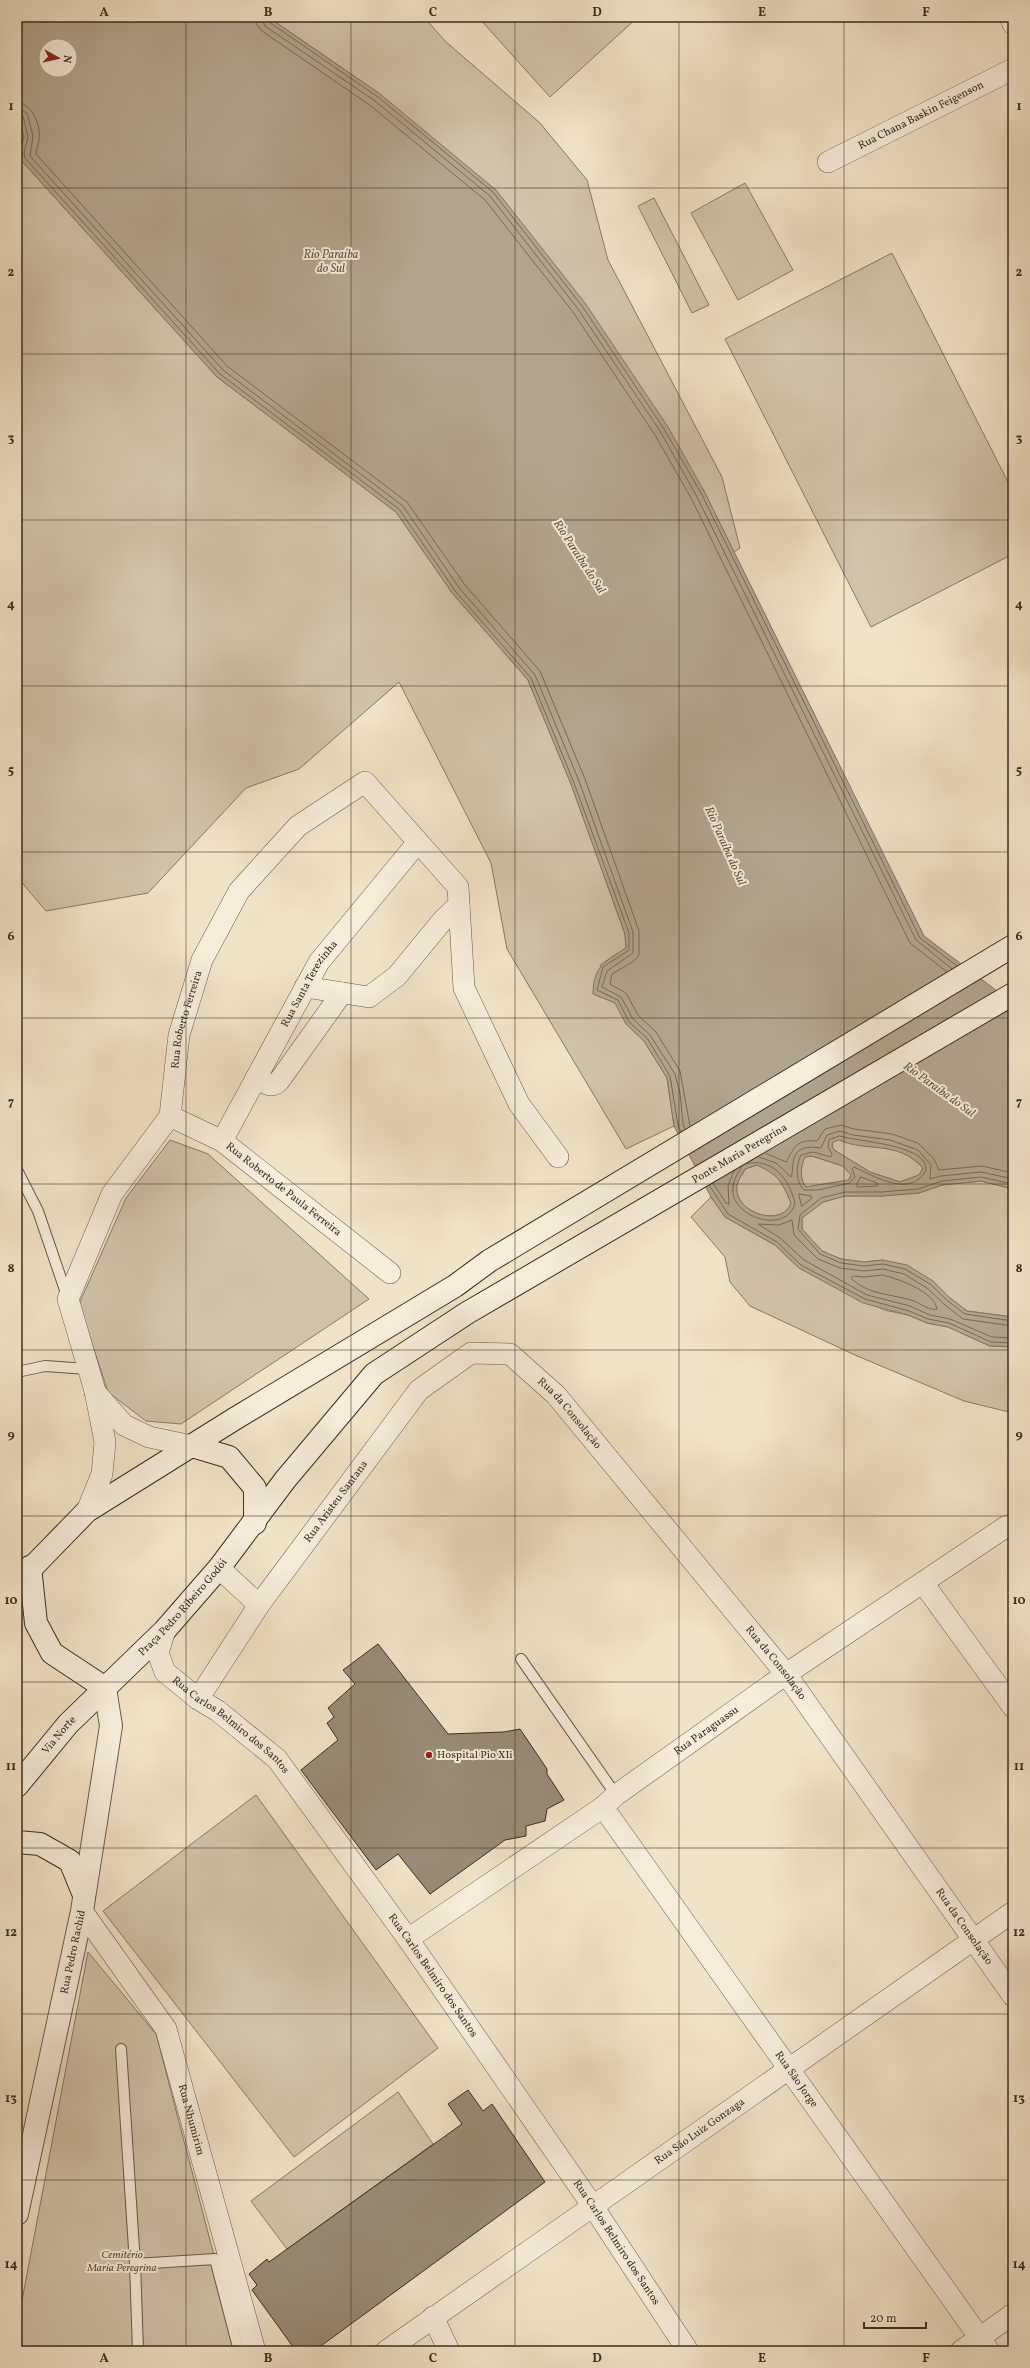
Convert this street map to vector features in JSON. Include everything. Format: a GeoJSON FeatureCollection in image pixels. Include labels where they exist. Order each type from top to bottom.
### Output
{"type":"FeatureCollection","features":[{"type":"Feature","properties":{"kind":"main road"},"geometry":{"type":"LineString","coordinates":[[106,1688],[52,1652],[36,1623],[24,1575],[87,1511],[456,1286],[489,1261],[1012,947]]}},
{"type":"Feature","properties":{"kind":"main road","name":"Ponte Maria Peregrina"},"geometry":{"type":"LineString","coordinates":[[255,1523],[285,1480],[374,1374],[467,1313],[1013,994]]}},
{"type":"Feature","properties":{"kind":"main road"},"geometry":{"type":"LineString","coordinates":[[192,1446],[229,1457],[255,1488],[255,1523]]}},
{"type":"Feature","properties":{"kind":"main road","name":"Praça Pedro Ribeiro Godói"},"geometry":{"type":"LineString","coordinates":[[106,1688],[165,1630],[219,1568],[255,1523]]}},
{"type":"Feature","properties":{"kind":"main road","name":"Via Norte"},"geometry":{"type":"LineString","coordinates":[[17,1786],[68,1724],[106,1688]]}},
{"type":"Feature","properties":{"kind":"main road","name":"Rua Pedro Rachid"},"geometry":{"type":"LineString","coordinates":[[17,2214],[83,1903],[111,1726],[106,1688]]}},
{"type":"Feature","properties":{"kind":"main road"},"geometry":{"type":"LineString","coordinates":[[17,1842],[40,1844],[70,1861],[83,1903]]}},
{"type":"Feature","properties":{"kind":"street"},"geometry":{"type":"LineString","coordinates":[[1010,17],[1013,24]]}},
{"type":"Feature","properties":{"kind":"street","name":"Rua Chana Baskin Feigenson"},"geometry":{"type":"LineString","coordinates":[[828,162],[1013,69]]}},
{"type":"Feature","properties":{"kind":"street","name":"Rua Roberto Ferreira"},"geometry":{"type":"LineString","coordinates":[[170,1116],[179,1034],[202,960],[239,891],[298,826],[365,782],[418,842]]}},
{"type":"Feature","properties":{"kind":"street"},"geometry":{"type":"LineString","coordinates":[[418,842],[458,888],[464,988],[519,1104],[558,1157]]}},
{"type":"Feature","properties":{"kind":"street","name":"Rua Santa Terezinha"},"geometry":{"type":"LineString","coordinates":[[222,1141],[319,962],[418,842]]}},
{"type":"Feature","properties":{"kind":"street"},"geometry":{"type":"LineString","coordinates":[[305,987],[369,997],[397,976],[443,920],[459,905]]}},
{"type":"Feature","properties":{"kind":"street"},"geometry":{"type":"LineString","coordinates":[[256,1078],[270,1086],[275,1085],[342,993]]}},
{"type":"Feature","properties":{"kind":"street"},"geometry":{"type":"LineString","coordinates":[[87,1511],[102,1474],[105,1442],[95,1391],[87,1369],[68,1299],[112,1194],[170,1116]]}},
{"type":"Feature","properties":{"kind":"street","name":"Rua Roberto de Paula Ferreira"},"geometry":{"type":"LineString","coordinates":[[170,1116],[222,1141],[390,1273]]}},
{"type":"Feature","properties":{"kind":"street","name":"Rua Aristeu Santana"},"geometry":{"type":"LineString","coordinates":[[198,1699],[259,1605],[419,1390],[471,1353],[510,1354]]}},
{"type":"Feature","properties":{"kind":"street","name":"Rua da Consolação"},"geometry":{"type":"LineString","coordinates":[[510,1354],[556,1395],[786,1674],[1013,1996]]}},
{"type":"Feature","properties":{"kind":"street"},"geometry":{"type":"LineString","coordinates":[[95,1391],[124,1425],[149,1437],[192,1446]]}},
{"type":"Feature","properties":{"kind":"street","name":"Rua Paraguassu"},"geometry":{"type":"LineString","coordinates":[[408,1939],[609,1801],[786,1674],[923,1583],[1010,1528]]}},
{"type":"Feature","properties":{"kind":"street"},"geometry":{"type":"LineString","coordinates":[[219,1568],[259,1605]]}},
{"type":"Feature","properties":{"kind":"street"},"geometry":{"type":"LineString","coordinates":[[923,1583],[1013,1707]]}},
{"type":"Feature","properties":{"kind":"street","name":"Rua Carlos Belmiro dos Santos"},"geometry":{"type":"LineString","coordinates":[[165,1630],[158,1653],[164,1672],[198,1699],[218,1711],[278,1759],[408,1939],[592,2205],[688,2351]]}},
{"type":"Feature","properties":{"kind":"street","name":"Rua São Jorge"},"geometry":{"type":"LineString","coordinates":[[609,1801],[789,2070],[984,2345]]}},
{"type":"Feature","properties":{"kind":"street","name":"Rua Nhumirim"},"geometry":{"type":"LineString","coordinates":[[83,1903],[166,2029],[255,2351]]}},
{"type":"Feature","properties":{"kind":"street","name":"Rua São Luiz Gonzaga"},"geometry":{"type":"LineString","coordinates":[[386,2351],[592,2205],[789,2070],[1013,1912]]}},
{"type":"Feature","properties":{"kind":"street"},"geometry":{"type":"LineString","coordinates":[[961,2351],[984,2345],[1013,2314]]}},
{"type":"Feature","properties":{"kind":"street"},"geometry":{"type":"LineString","coordinates":[[433,2317],[449,2351]]}},
{"type":"Feature","properties":{"kind":"lane"},"geometry":{"type":"LineString","coordinates":[[17,1170],[38,1212],[68,1299]]}},
{"type":"Feature","properties":{"kind":"lane"},"geometry":{"type":"LineString","coordinates":[[17,1372],[46,1366],[87,1369]]}},
{"type":"Feature","properties":{"kind":"lane"},"geometry":{"type":"LineString","coordinates":[[17,1378],[32,1369]]}},
{"type":"Feature","properties":{"kind":"lane"},"geometry":{"type":"LineString","coordinates":[[521,1658],[609,1801]]}},
{"type":"Feature","properties":{"kind":"lane"},"geometry":{"type":"LineString","coordinates":[[121,2049],[135,2264],[138,2351]]}},
{"type":"Feature","properties":{"kind":"lane"},"geometry":{"type":"LineString","coordinates":[[135,2264],[215,2259],[239,2351]]}},
{"type":"Feature","properties":{"kind":"green space"},"geometry":{"type":"Polygon","coordinates":[[[268,17],[424,17],[445,41],[540,123],[587,180],[608,260],[722,477],[740,548],[734,552],[704,491],[380,94],[268,17]]]}},
{"type":"Feature","properties":{"kind":"green space"},"geometry":{"type":"Polygon","coordinates":[[[478,17],[638,17],[550,97],[478,17]]]}},
{"type":"Feature","properties":{"kind":"green space"},"geometry":{"type":"Polygon","coordinates":[[[17,111],[24,137],[20,153],[21,160],[217,377],[396,512],[453,594],[528,680],[571,784],[625,934],[626,948],[600,965],[626,1024],[644,1041],[667,1078],[674,1126],[626,1149],[507,949],[491,863],[399,682],[299,769],[246,788],[148,893],[46,911],[17,877],[17,111]]]}},
{"type":"Feature","properties":{"kind":"green space"},"geometry":{"type":"Polygon","coordinates":[[[745,183],[793,270],[738,300],[691,213],[745,183]]]}},
{"type":"Feature","properties":{"kind":"green space"},"geometry":{"type":"Polygon","coordinates":[[[654,198],[709,305],[692,313],[638,206],[654,198]]]}},
{"type":"Feature","properties":{"kind":"green space"},"geometry":{"type":"Polygon","coordinates":[[[892,253],[1013,492],[1013,554],[871,627],[725,339],[892,253]]]}},
{"type":"Feature","properties":{"kind":"green space"},"geometry":{"type":"Polygon","coordinates":[[[839,1139],[850,1143],[903,1153],[923,1168],[919,1175],[900,1182],[870,1172],[834,1150],[832,1146],[833,1141],[839,1139]]]}},
{"type":"Feature","properties":{"kind":"green space"},"geometry":{"type":"Polygon","coordinates":[[[170,1140],[208,1154],[369,1299],[181,1424],[146,1421],[108,1392],[79,1304],[126,1198],[170,1140]]]}},
{"type":"Feature","properties":{"kind":"green space"},"geometry":{"type":"Polygon","coordinates":[[[812,1156],[843,1166],[851,1175],[849,1180],[806,1187],[802,1180],[801,1168],[805,1157],[812,1156]]]}},
{"type":"Feature","properties":{"kind":"green space"},"geometry":{"type":"Polygon","coordinates":[[[757,1165],[770,1172],[782,1184],[791,1203],[786,1211],[778,1215],[769,1216],[759,1214],[742,1203],[738,1195],[737,1185],[739,1179],[745,1169],[757,1165]]]}},
{"type":"Feature","properties":{"kind":"green space"},"geometry":{"type":"Polygon","coordinates":[[[981,1181],[1013,1189],[1013,1317],[967,1311],[950,1298],[933,1281],[883,1260],[864,1262],[841,1259],[822,1251],[802,1229],[802,1218],[823,1202],[845,1196],[881,1196],[919,1193],[942,1185],[981,1181]]]}},
{"type":"Feature","properties":{"kind":"green space"},"geometry":{"type":"Polygon","coordinates":[[[711,1197],[725,1217],[775,1245],[799,1268],[884,1310],[908,1315],[927,1323],[948,1327],[990,1346],[1013,1347],[1013,1413],[964,1401],[855,1355],[750,1306],[730,1282],[725,1257],[691,1217],[711,1197]]]}},
{"type":"Feature","properties":{"kind":"green space"},"geometry":{"type":"Polygon","coordinates":[[[256,1795],[438,2048],[294,2157],[103,1911],[256,1795]]]}},
{"type":"Feature","properties":{"kind":"green space","name":"Cemitério Maria Peregrina"},"geometry":{"type":"Polygon","coordinates":[[[88,1952],[156,2034],[239,2351],[17,2351],[17,2327],[88,1952]]]}},
{"type":"Feature","properties":{"kind":"green space"},"geometry":{"type":"Polygon","coordinates":[[[398,2092],[433,2144],[287,2249],[251,2201],[398,2092]]]}},
{"type":"Feature","properties":{"kind":"water","name":"Rio Paraíba do Sul"},"geometry":{"type":"Polygon","coordinates":[[[17,17],[268,17],[380,94],[496,190],[585,303],[668,427],[704,491],[924,936],[1013,1003],[1013,1189],[981,1181],[942,1185],[919,1193],[881,1196],[845,1196],[823,1202],[802,1218],[802,1229],[822,1251],[841,1259],[864,1262],[883,1260],[907,1265],[933,1281],[950,1298],[967,1311],[1013,1317],[1013,1347],[990,1346],[948,1327],[927,1323],[908,1315],[863,1303],[799,1268],[775,1245],[725,1217],[711,1197],[674,1126],[667,1078],[644,1041],[626,1024],[615,1003],[593,994],[595,977],[598,971],[606,961],[626,948],[625,934],[571,784],[528,680],[453,594],[396,512],[217,377],[21,160],[20,153],[24,137],[17,111],[17,17]],[[839,1140],[833,1142],[832,1146],[834,1150],[870,1172],[900,1182],[919,1175],[923,1168],[903,1153],[882,1148],[850,1144],[839,1140]],[[812,1156],[805,1157],[802,1164],[802,1180],[806,1187],[849,1180],[851,1175],[843,1166],[812,1156]],[[757,1165],[745,1169],[738,1181],[738,1195],[742,1203],[759,1214],[769,1216],[778,1215],[786,1211],[791,1203],[782,1184],[770,1172],[757,1165]]]}},
{"type":"Feature","properties":{"kind":"building","name":"Hospital Pio XIi"},"geometry":{"type":"Polygon","coordinates":[[[378,1644],[448,1734],[504,1732],[520,1729],[547,1769],[547,1774],[564,1800],[547,1809],[545,1821],[526,1826],[526,1836],[505,1840],[430,1894],[398,1854],[376,1870],[301,1770],[338,1740],[327,1723],[334,1717],[328,1708],[355,1684],[343,1670],[378,1644]]]}},
{"type":"Feature","properties":{"kind":"building"},"geometry":{"type":"Polygon","coordinates":[[[468,2090],[483,2111],[492,2104],[545,2182],[314,2351],[296,2351],[252,2290],[257,2285],[249,2274],[267,2259],[269,2262],[462,2124],[448,2104],[468,2090]]]}},
{"type":"Feature","properties":{"kind":"place","name":"Hospital Pio XIi"},"geometry":{"type":"Point","coordinates":[429,1755]}}]}
